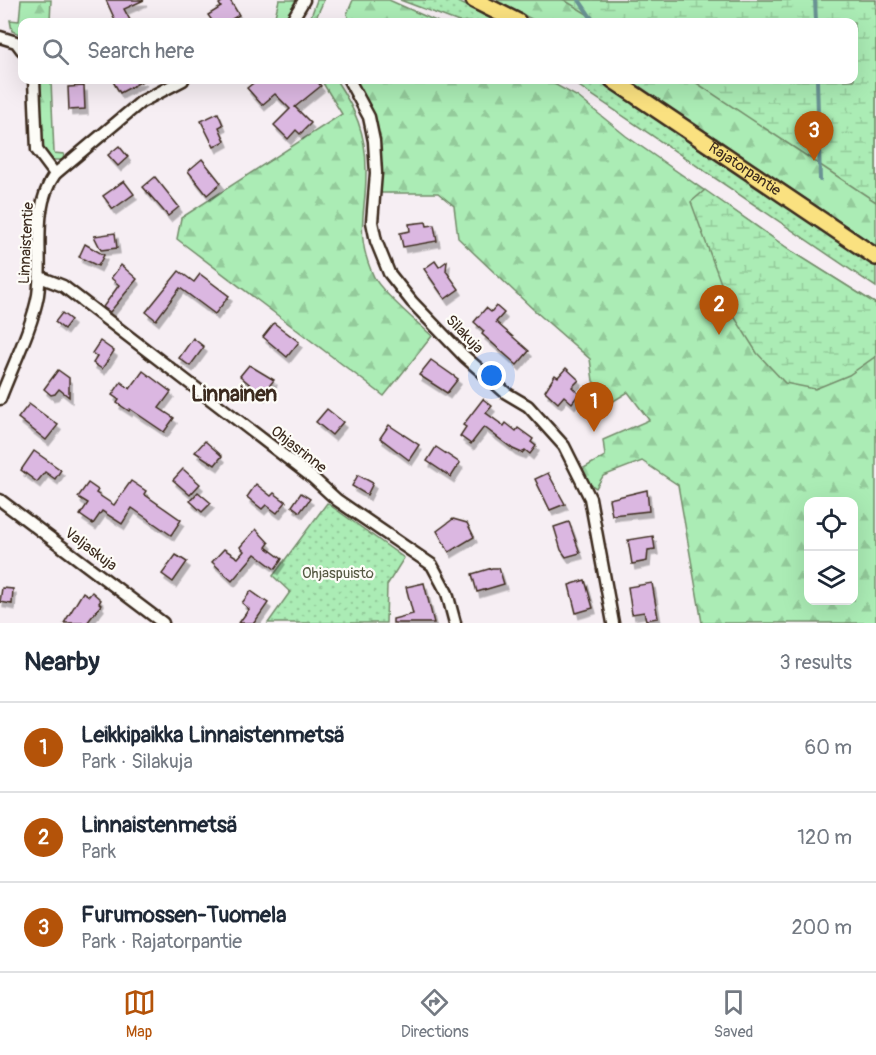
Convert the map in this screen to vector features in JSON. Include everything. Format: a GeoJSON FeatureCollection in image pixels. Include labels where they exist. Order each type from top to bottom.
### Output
{"type":"FeatureCollection","features":[{"type":"Feature","properties":{"kind":"main road"},"geometry":{"type":"LineString","coordinates":[[474,0],[510,18]]}},
{"type":"Feature","properties":{"kind":"main road","name":"Rajatorpantie"},"geometry":{"type":"LineString","coordinates":[[619,84],[876,257]]}},
{"type":"Feature","properties":{"kind":"street"},"geometry":{"type":"LineString","coordinates":[[293,18],[304,0]]}},
{"type":"Feature","properties":{"kind":"street"},"geometry":{"type":"LineString","coordinates":[[0,37],[18,45]]}},
{"type":"Feature","properties":{"kind":"street"},"geometry":{"type":"LineString","coordinates":[[34,84],[37,150],[55,174]]}},
{"type":"Feature","properties":{"kind":"street","name":"Linnaistentie"},"geometry":{"type":"LineString","coordinates":[[0,399],[32,313],[40,277],[40,209],[48,184],[55,174],[141,102],[175,84]]}},
{"type":"Feature","properties":{"kind":"street","name":"Silakuja"},"geometry":{"type":"LineString","coordinates":[[351,84],[369,117],[374,141],[376,173],[372,222],[376,241],[388,273],[464,357],[507,393],[528,406],[564,446],[590,498],[613,623]]}},
{"type":"Feature","properties":{"kind":"street","name":"Ohjasrinne"},"geometry":{"type":"LineString","coordinates":[[40,277],[63,286],[313,478],[337,500],[419,554],[439,576],[455,623]]}},
{"type":"Feature","properties":{"kind":"street","name":"Valjaskuja"},"geometry":{"type":"LineString","coordinates":[[0,500],[163,623]]}},
{"type":"Feature","properties":{"kind":"green space"},"geometry":{"type":"Polygon","coordinates":[[[21,0],[51,0],[50,18],[19,18],[21,0]]]}},
{"type":"Feature","properties":{"kind":"green space"},"geometry":{"type":"Polygon","coordinates":[[[279,0],[298,0],[285,18],[276,18],[279,0]]]}},
{"type":"Feature","properties":{"kind":"green space"},"geometry":{"type":"Polygon","coordinates":[[[317,0],[324,0],[316,18],[310,18],[317,0]]]}},
{"type":"Feature","properties":{"kind":"green space"},"geometry":{"type":"Polygon","coordinates":[[[353,0],[389,0],[429,18],[348,18],[347,14],[353,0]]]}},
{"type":"Feature","properties":{"kind":"green space"},"geometry":{"type":"Polygon","coordinates":[[[400,0],[454,0],[492,18],[448,18],[400,0]]]}},
{"type":"Feature","properties":{"kind":"green space"},"geometry":{"type":"Polygon","coordinates":[[[495,0],[876,0],[876,246],[636,84],[858,84],[858,18],[529,18],[495,0]]]}},
{"type":"Feature","properties":{"kind":"green space"},"geometry":{"type":"Polygon","coordinates":[[[564,0],[876,0],[876,202],[698,84],[858,84],[858,18],[593,18],[564,0]]]}},
{"type":"Feature","properties":{"kind":"green space"},"geometry":{"type":"Polygon","coordinates":[[[10,20],[18,21],[18,33],[12,31],[10,20]]]}},
{"type":"Feature","properties":{"kind":"green space"},"geometry":{"type":"Polygon","coordinates":[[[39,84],[51,84],[54,153],[64,154],[63,160],[53,160],[41,151],[39,84]]]}},
{"type":"Feature","properties":{"kind":"green space"},"geometry":{"type":"Polygon","coordinates":[[[323,84],[338,84],[354,111],[362,133],[366,169],[362,223],[364,248],[374,277],[392,299],[432,336],[384,396],[177,239],[181,218],[342,114],[323,84]]]}},
{"type":"Feature","properties":{"kind":"green space"},"geometry":{"type":"Polygon","coordinates":[[[358,84],[554,84],[578,97],[626,136],[793,252],[876,304],[876,623],[702,623],[678,485],[642,461],[603,476],[596,488],[588,483],[582,469],[605,456],[603,440],[649,420],[628,392],[612,402],[593,381],[590,359],[458,238],[454,206],[438,193],[381,193],[380,161],[373,122],[358,84]]]}},
{"type":"Feature","properties":{"kind":"green space"},"geometry":{"type":"Polygon","coordinates":[[[576,84],[604,84],[876,267],[876,287],[576,84]]]}},
{"type":"Feature","properties":{"kind":"green space"},"geometry":{"type":"Polygon","coordinates":[[[705,190],[793,252],[876,304],[876,356],[849,375],[815,389],[785,383],[757,353],[732,313],[691,202],[705,190]]]}},
{"type":"Feature","properties":{"kind":"green space","name":"Ohjaspuisto"},"geometry":{"type":"Polygon","coordinates":[[[327,503],[404,558],[387,585],[386,623],[268,623],[290,592],[273,576],[327,503]]]}},
{"type":"Feature","properties":{"kind":"building"},"geometry":{"type":"Polygon","coordinates":[[[106,0],[144,0],[124,9],[129,18],[114,18],[106,0]]]}},
{"type":"Feature","properties":{"kind":"building"},"geometry":{"type":"Polygon","coordinates":[[[230,0],[239,15],[234,18],[210,18],[208,15],[221,7],[219,4],[230,0]]]}},
{"type":"Feature","properties":{"kind":"building"},"geometry":{"type":"Polygon","coordinates":[[[114,84],[137,84],[120,93],[114,84]]]}},
{"type":"Feature","properties":{"kind":"building"},"geometry":{"type":"Polygon","coordinates":[[[252,84],[319,84],[321,86],[295,107],[311,123],[300,134],[296,130],[288,139],[274,125],[290,109],[275,94],[262,105],[247,88],[252,84]]]}},
{"type":"Feature","properties":{"kind":"building"},"geometry":{"type":"Polygon","coordinates":[[[84,86],[85,109],[69,110],[68,87],[84,86]]]}},
{"type":"Feature","properties":{"kind":"building"},"geometry":{"type":"Polygon","coordinates":[[[218,113],[223,125],[219,127],[225,141],[214,147],[201,121],[218,113]]]}},
{"type":"Feature","properties":{"kind":"building"},"geometry":{"type":"Polygon","coordinates":[[[119,146],[128,157],[118,166],[108,155],[119,146]]]}},
{"type":"Feature","properties":{"kind":"building"},"geometry":{"type":"Polygon","coordinates":[[[202,159],[221,183],[207,195],[188,171],[202,159]]]}},
{"type":"Feature","properties":{"kind":"building"},"geometry":{"type":"Polygon","coordinates":[[[155,177],[179,207],[168,216],[143,187],[155,177]]]}},
{"type":"Feature","properties":{"kind":"building"},"geometry":{"type":"Polygon","coordinates":[[[124,181],[134,194],[113,209],[103,196],[124,181]]]}},
{"type":"Feature","properties":{"kind":"building"},"geometry":{"type":"Polygon","coordinates":[[[426,222],[427,226],[434,225],[437,241],[403,247],[400,233],[410,231],[409,224],[426,222]]]}},
{"type":"Feature","properties":{"kind":"building"},"geometry":{"type":"Polygon","coordinates":[[[115,233],[117,248],[101,250],[94,236],[115,233]]]}},
{"type":"Feature","properties":{"kind":"building"},"geometry":{"type":"Polygon","coordinates":[[[85,244],[104,255],[98,266],[79,257],[85,244]]]}},
{"type":"Feature","properties":{"kind":"building"},"geometry":{"type":"Polygon","coordinates":[[[435,261],[439,267],[447,261],[446,271],[459,289],[445,299],[424,269],[435,261]]]}},
{"type":"Feature","properties":{"kind":"building"},"geometry":{"type":"Polygon","coordinates":[[[121,265],[137,279],[110,312],[103,307],[119,285],[111,278],[121,265]]]}},
{"type":"Feature","properties":{"kind":"building"},"geometry":{"type":"Polygon","coordinates":[[[179,271],[194,282],[200,274],[229,296],[215,314],[180,288],[156,320],[146,312],[179,271]]]}},
{"type":"Feature","properties":{"kind":"building"},"geometry":{"type":"Polygon","coordinates":[[[496,306],[504,313],[496,322],[529,351],[517,365],[482,334],[484,331],[474,322],[486,308],[491,312],[496,306]]]}},
{"type":"Feature","properties":{"kind":"building"},"geometry":{"type":"Polygon","coordinates":[[[62,313],[71,320],[64,329],[55,322],[62,313]]]}},
{"type":"Feature","properties":{"kind":"building"},"geometry":{"type":"Polygon","coordinates":[[[274,323],[299,342],[287,357],[263,337],[274,323]]]}},
{"type":"Feature","properties":{"kind":"building"},"geometry":{"type":"Polygon","coordinates":[[[193,338],[204,347],[190,366],[179,358],[193,338]]]}},
{"type":"Feature","properties":{"kind":"building"},"geometry":{"type":"Polygon","coordinates":[[[100,341],[114,351],[102,369],[93,363],[97,357],[92,353],[100,341]]]}},
{"type":"Feature","properties":{"kind":"building"},"geometry":{"type":"Polygon","coordinates":[[[431,360],[458,379],[447,393],[419,375],[431,360]]]}},
{"type":"Feature","properties":{"kind":"building"},"geometry":{"type":"Polygon","coordinates":[[[249,365],[274,380],[262,395],[240,376],[249,365]]]}},
{"type":"Feature","properties":{"kind":"building"},"geometry":{"type":"Polygon","coordinates":[[[566,368],[579,380],[572,387],[579,394],[572,403],[564,396],[558,403],[545,391],[555,375],[558,377],[566,368]]]}},
{"type":"Feature","properties":{"kind":"building"},"geometry":{"type":"Polygon","coordinates":[[[58,370],[69,378],[69,397],[59,389],[51,395],[44,389],[58,370]]]}},
{"type":"Feature","properties":{"kind":"building"},"geometry":{"type":"Polygon","coordinates":[[[143,371],[171,392],[159,408],[174,418],[164,432],[117,403],[119,400],[112,395],[121,382],[130,389],[143,371]]]}},
{"type":"Feature","properties":{"kind":"building"},"geometry":{"type":"Polygon","coordinates":[[[483,399],[492,406],[486,413],[504,426],[506,423],[516,431],[518,428],[533,439],[531,442],[536,446],[530,454],[525,450],[522,453],[513,449],[484,427],[471,444],[460,436],[466,427],[463,425],[483,399]]]}},
{"type":"Feature","properties":{"kind":"building"},"geometry":{"type":"Polygon","coordinates":[[[29,404],[58,425],[46,440],[18,418],[29,404]]]}},
{"type":"Feature","properties":{"kind":"building"},"geometry":{"type":"Polygon","coordinates":[[[327,409],[343,422],[332,435],[316,422],[327,409]]]}},
{"type":"Feature","properties":{"kind":"building"},"geometry":{"type":"Polygon","coordinates":[[[389,425],[419,445],[409,460],[380,438],[389,425]]]}},
{"type":"Feature","properties":{"kind":"building"},"geometry":{"type":"Polygon","coordinates":[[[205,441],[222,456],[215,465],[195,452],[205,441]]]}},
{"type":"Feature","properties":{"kind":"building"},"geometry":{"type":"Polygon","coordinates":[[[436,447],[460,463],[451,477],[427,461],[436,447]]]}},
{"type":"Feature","properties":{"kind":"building"},"geometry":{"type":"Polygon","coordinates":[[[34,451],[61,470],[55,479],[45,472],[37,482],[21,470],[34,451]]]}},
{"type":"Feature","properties":{"kind":"building"},"geometry":{"type":"Polygon","coordinates":[[[183,469],[200,484],[190,495],[173,480],[183,469]]]}},
{"type":"Feature","properties":{"kind":"building"},"geometry":{"type":"Polygon","coordinates":[[[548,473],[565,504],[550,510],[535,479],[548,473]]]}},
{"type":"Feature","properties":{"kind":"building"},"geometry":{"type":"Polygon","coordinates":[[[358,475],[373,483],[367,495],[352,486],[358,475]]]}},
{"type":"Feature","properties":{"kind":"building"},"geometry":{"type":"Polygon","coordinates":[[[131,481],[146,491],[144,494],[181,520],[171,535],[132,508],[122,524],[102,511],[93,524],[80,515],[88,503],[78,497],[88,483],[98,490],[96,493],[114,505],[131,481]]]}},
{"type":"Feature","properties":{"kind":"building"},"geometry":{"type":"Polygon","coordinates":[[[256,484],[271,496],[274,493],[286,502],[277,513],[266,505],[262,509],[247,497],[256,484]]]}},
{"type":"Feature","properties":{"kind":"building"},"geometry":{"type":"Polygon","coordinates":[[[647,490],[649,511],[612,515],[609,499],[647,490]]]}},
{"type":"Feature","properties":{"kind":"building"},"geometry":{"type":"Polygon","coordinates":[[[198,492],[211,503],[202,512],[190,501],[198,492]]]}},
{"type":"Feature","properties":{"kind":"building"},"geometry":{"type":"Polygon","coordinates":[[[301,493],[310,499],[300,512],[292,506],[301,493]]]}},
{"type":"Feature","properties":{"kind":"building"},"geometry":{"type":"Polygon","coordinates":[[[453,519],[467,523],[474,537],[449,552],[437,531],[453,519]]]}},
{"type":"Feature","properties":{"kind":"building"},"geometry":{"type":"Polygon","coordinates":[[[569,522],[580,553],[566,557],[561,550],[554,527],[569,522]]]}},
{"type":"Feature","properties":{"kind":"building"},"geometry":{"type":"Polygon","coordinates":[[[256,529],[269,543],[266,547],[282,559],[275,569],[255,554],[232,581],[212,562],[224,549],[238,558],[244,551],[240,547],[256,529]]]}},
{"type":"Feature","properties":{"kind":"building"},"geometry":{"type":"Polygon","coordinates":[[[653,536],[655,549],[648,550],[647,561],[632,564],[628,540],[653,536]]]}},
{"type":"Feature","properties":{"kind":"building"},"geometry":{"type":"Polygon","coordinates":[[[176,555],[187,562],[173,582],[162,574],[176,555]]]}},
{"type":"Feature","properties":{"kind":"building"},"geometry":{"type":"Polygon","coordinates":[[[499,568],[504,584],[477,592],[472,574],[499,568]]]}},
{"type":"Feature","properties":{"kind":"building"},"geometry":{"type":"Polygon","coordinates":[[[585,580],[593,608],[576,613],[569,585],[585,580]]]}},
{"type":"Feature","properties":{"kind":"building"},"geometry":{"type":"Polygon","coordinates":[[[424,583],[434,623],[393,623],[393,619],[413,614],[406,587],[424,583]]]}},
{"type":"Feature","properties":{"kind":"building"},"geometry":{"type":"Polygon","coordinates":[[[652,583],[658,618],[646,620],[644,612],[632,614],[628,587],[652,583]]]}},
{"type":"Feature","properties":{"kind":"building"},"geometry":{"type":"Polygon","coordinates":[[[2,588],[13,589],[12,604],[0,602],[2,588]]]}},
{"type":"Feature","properties":{"kind":"building"},"geometry":{"type":"Polygon","coordinates":[[[251,591],[268,603],[254,623],[239,623],[249,609],[242,603],[251,591]]]}},
{"type":"Feature","properties":{"kind":"building"},"geometry":{"type":"Polygon","coordinates":[[[83,592],[89,596],[92,592],[101,600],[99,603],[101,605],[87,623],[64,623],[83,592]]]}},
{"type":"Feature","properties":{"kind":"waterway"},"geometry":{"type":"LineString","coordinates":[[579,0],[591,18]]}},
{"type":"Feature","properties":{"kind":"waterway"},"geometry":{"type":"LineString","coordinates":[[815,0],[816,18]]}},
{"type":"Feature","properties":{"kind":"waterway"},"geometry":{"type":"LineString","coordinates":[[817,84],[820,180]]}},
{"type":"Feature","properties":{"kind":"place","name":"Furumossen-Tuomela"},"geometry":{"type":"Point","coordinates":[814,161]}},
{"type":"Feature","properties":{"kind":"place","name":"Linnaistenmetsä"},"geometry":{"type":"Point","coordinates":[719,335]}},
{"type":"Feature","properties":{"kind":"place","name":"Leikkipaikka Linnaistenmetsä"},"geometry":{"type":"Point","coordinates":[594,432]}},
{"type":"Feature","properties":{"kind":"district","name":"Linnainen"},"geometry":{"type":"Point","coordinates":[234,394]}}]}
